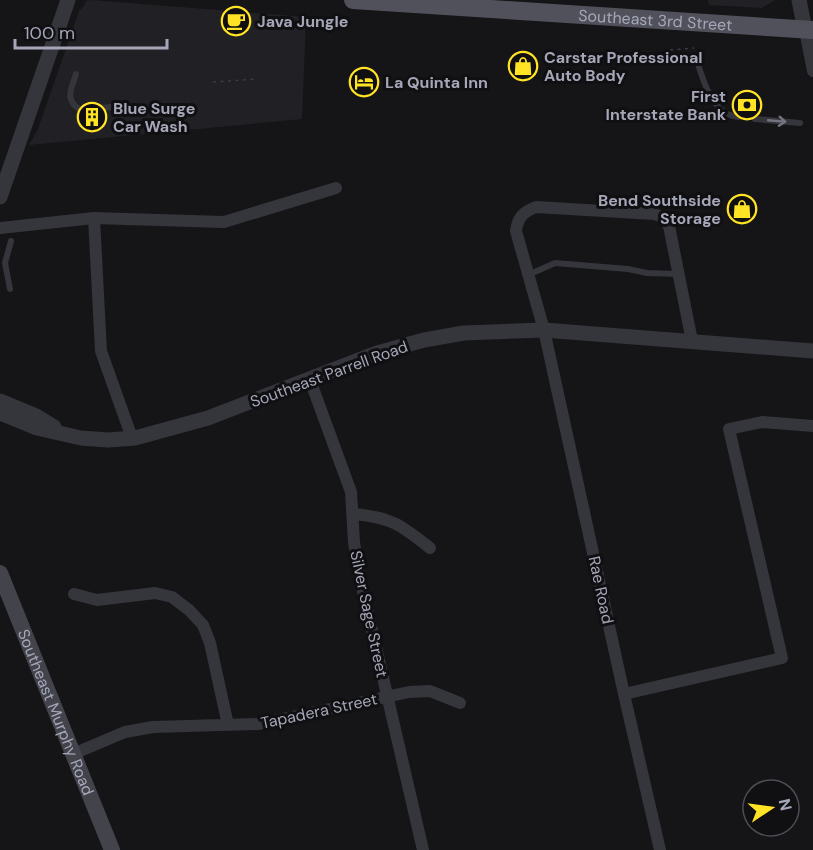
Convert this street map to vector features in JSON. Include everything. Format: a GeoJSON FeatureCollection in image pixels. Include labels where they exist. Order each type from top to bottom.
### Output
{"type":"FeatureCollection","features":[{"type":"Feature","properties":{"kind":"main road","name":"Southeast 3rd Street"},"geometry":{"type":"LineString","coordinates":[[353,0],[809,30]]}},
{"type":"Feature","properties":{"kind":"main road","name":"Southeast Murphy Road"},"geometry":{"type":"LineString","coordinates":[[0,573],[5,601],[73,754],[112,850]]}},
{"type":"Feature","properties":{"kind":"street"},"geometry":{"type":"LineString","coordinates":[[0,197],[68,0]]}},
{"type":"Feature","properties":{"kind":"street"},"geometry":{"type":"LineString","coordinates":[[799,0],[809,30],[813,71]]}},
{"type":"Feature","properties":{"kind":"street"},"geometry":{"type":"LineString","coordinates":[[0,228],[94,218],[224,222],[336,188]]}},
{"type":"Feature","properties":{"kind":"street","name":"Rae Road"},"geometry":{"type":"LineString","coordinates":[[660,850],[544,330],[516,231],[518,220],[524,212],[536,207],[654,214],[663,217],[669,226],[679,274]]}},
{"type":"Feature","properties":{"kind":"street"},"geometry":{"type":"LineString","coordinates":[[94,218],[101,351],[132,438]]}},
{"type":"Feature","properties":{"kind":"street"},"geometry":{"type":"LineString","coordinates":[[679,274],[692,341]]}},
{"type":"Feature","properties":{"kind":"street","name":"Southeast Parrell Road"},"geometry":{"type":"LineString","coordinates":[[0,413],[37,428],[64,434],[100,440],[132,438],[208,418],[377,353],[424,340],[464,333],[544,330],[813,351]]}},
{"type":"Feature","properties":{"kind":"street","name":"Silver Sage Street"},"geometry":{"type":"LineString","coordinates":[[310,380],[351,492],[354,542],[359,574],[423,850]]}},
{"type":"Feature","properties":{"kind":"street","name":"Southeast Parrell Road"},"geometry":{"type":"LineString","coordinates":[[0,401],[36,416],[64,434]]}},
{"type":"Feature","properties":{"kind":"street"},"geometry":{"type":"LineString","coordinates":[[624,694],[782,658],[729,429],[762,422],[813,426]]}},
{"type":"Feature","properties":{"kind":"street"},"geometry":{"type":"LineString","coordinates":[[353,514],[380,516],[401,525],[430,548]]}},
{"type":"Feature","properties":{"kind":"street"},"geometry":{"type":"LineString","coordinates":[[74,594],[97,600],[155,592],[172,597],[189,610],[203,625],[210,643],[228,725]]}},
{"type":"Feature","properties":{"kind":"street","name":"Tapadera Street"},"geometry":{"type":"LineString","coordinates":[[73,754],[125,732],[153,727],[259,724],[409,692],[430,691],[460,703]]}},
{"type":"Feature","properties":{"kind":"lane"},"geometry":{"type":"LineString","coordinates":[[697,61],[704,84],[718,106],[730,116],[738,117]]}},
{"type":"Feature","properties":{"kind":"lane"},"geometry":{"type":"LineString","coordinates":[[76,74],[69,93],[70,100],[81,110]]}},
{"type":"Feature","properties":{"kind":"lane"},"geometry":{"type":"LineString","coordinates":[[101,108],[112,107]]}},
{"type":"Feature","properties":{"kind":"lane"},"geometry":{"type":"LineString","coordinates":[[755,118],[800,123]]}},
{"type":"Feature","properties":{"kind":"lane"},"geometry":{"type":"LineString","coordinates":[[10,289],[3,263],[11,241]]}},
{"type":"Feature","properties":{"kind":"lane"},"geometry":{"type":"LineString","coordinates":[[528,275],[555,263],[628,269],[647,273],[679,274]]}},
{"type":"Feature","properties":{"kind":"path"},"geometry":{"type":"LineString","coordinates":[[670,51],[694,48]]}},
{"type":"Feature","properties":{"kind":"path"},"geometry":{"type":"LineString","coordinates":[[213,82],[258,79]]}},
{"type":"Feature","properties":{"kind":"shaded area"},"geometry":{"type":"Polygon","coordinates":[[[708,0],[775,0],[762,8],[709,5],[708,0]]]}},
{"type":"Feature","properties":{"kind":"shaded area"},"geometry":{"type":"Polygon","coordinates":[[[86,1],[306,17],[302,119],[29,145],[38,129],[79,11],[86,1]]]}},
{"type":"Feature","properties":{"kind":"place","name":"Java Jungle"},"geometry":{"type":"Point","coordinates":[236,21]}},
{"type":"Feature","properties":{"kind":"place","name":"Carstar Professional Auto Body"},"geometry":{"type":"Point","coordinates":[523,66]}},
{"type":"Feature","properties":{"kind":"place","name":"La Quinta Inn"},"geometry":{"type":"Point","coordinates":[364,82]}},
{"type":"Feature","properties":{"kind":"place","name":"First Interstate Bank"},"geometry":{"type":"Point","coordinates":[747,105]}},
{"type":"Feature","properties":{"kind":"place","name":"Blue Surge Car Wash"},"geometry":{"type":"Point","coordinates":[92,117]}},
{"type":"Feature","properties":{"kind":"place","name":"Bend Southside Storage"},"geometry":{"type":"Point","coordinates":[742,209]}}]}
